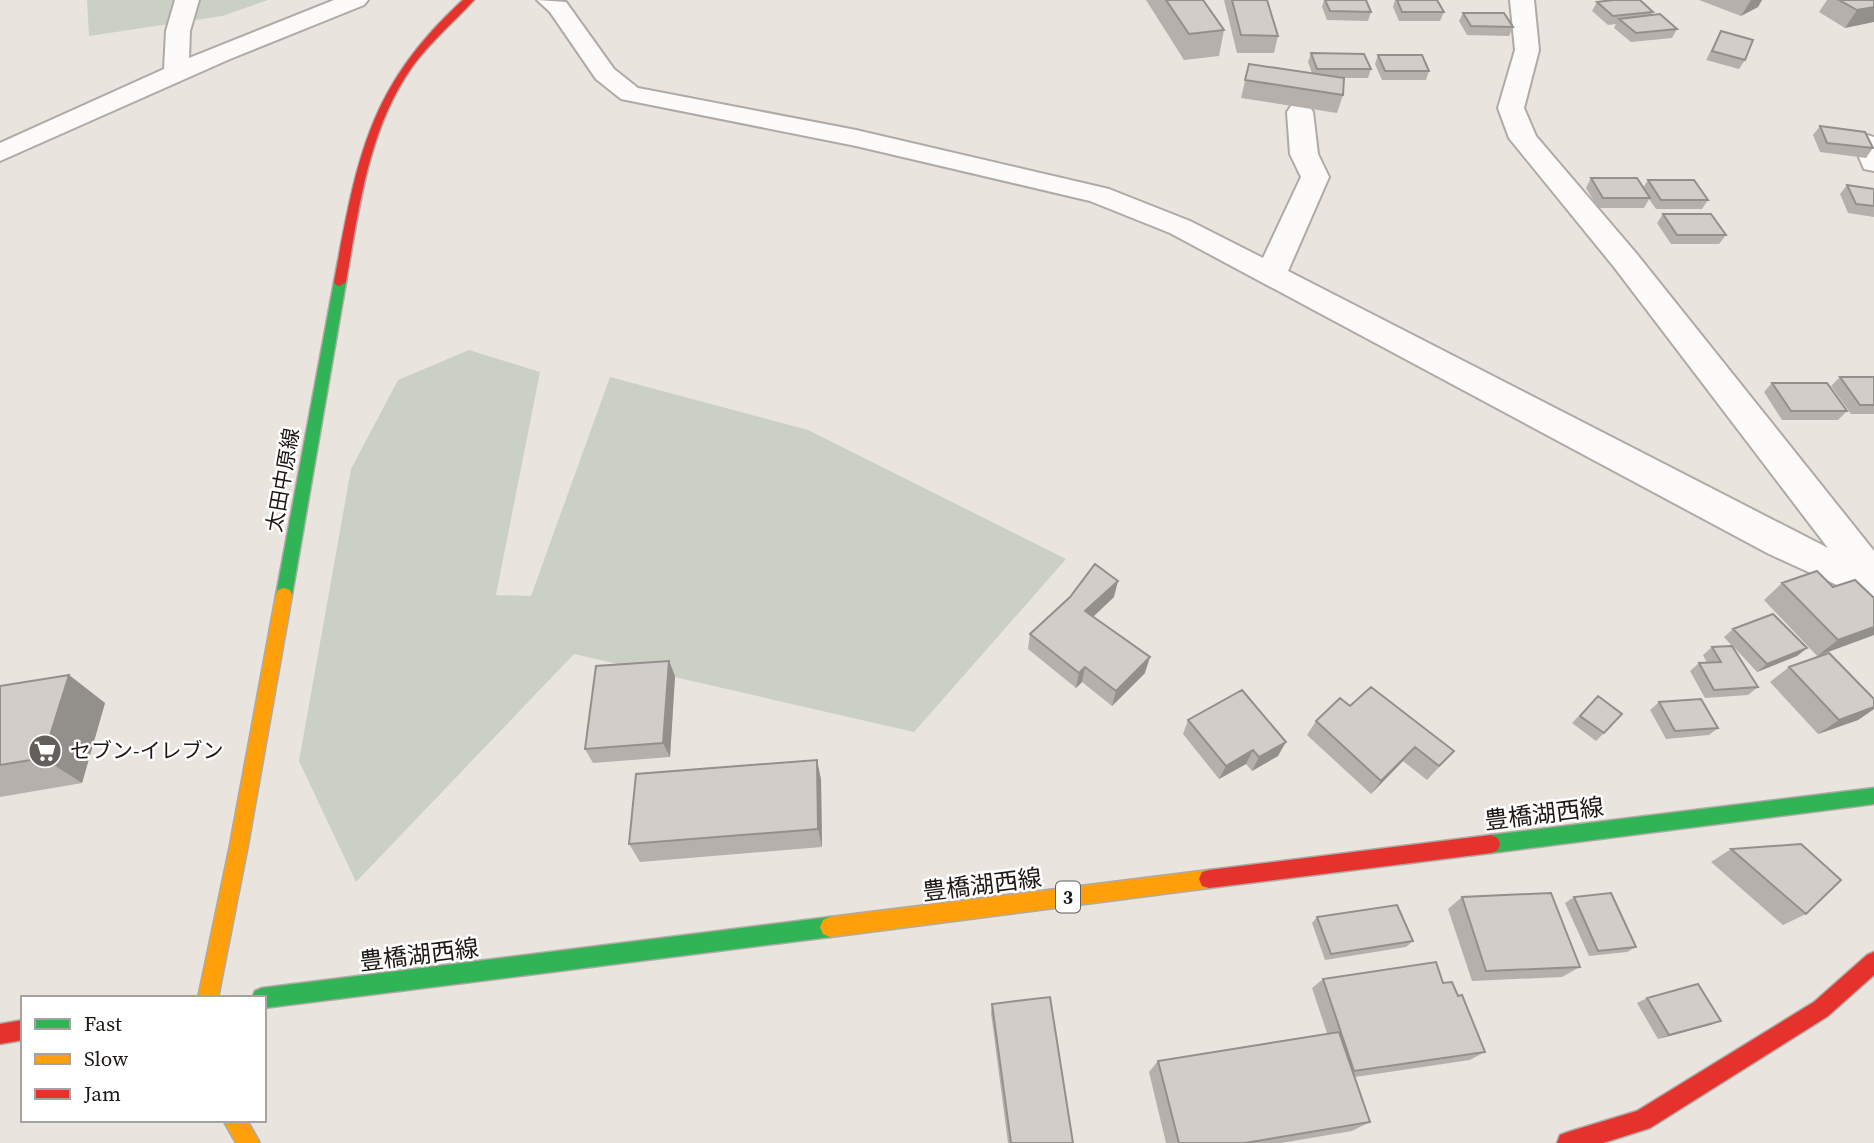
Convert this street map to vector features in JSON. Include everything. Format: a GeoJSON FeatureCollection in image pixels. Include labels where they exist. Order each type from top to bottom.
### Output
{"type":"FeatureCollection","features":[{"type":"Feature","properties":{"kind":"main road","name":"太田中原線"},"geometry":{"type":"LineString","coordinates":[[208,996],[239,845],[359,178],[390,94],[435,30],[468,0]]}},
{"type":"Feature","properties":{"kind":"main road","name":"豊橋湖西線"},"geometry":{"type":"LineString","coordinates":[[266,997],[1874,796]]}},
{"type":"Feature","properties":{"kind":"main road"},"geometry":{"type":"LineString","coordinates":[[1567,1143],[1642,1120],[1821,1009],[1874,962]]}},
{"type":"Feature","properties":{"kind":"main road"},"geometry":{"type":"LineString","coordinates":[[0,1034],[21,1030]]}},
{"type":"Feature","properties":{"kind":"main road"},"geometry":{"type":"LineString","coordinates":[[235,1122],[249,1143]]}},
{"type":"Feature","properties":{"kind":"street"},"geometry":{"type":"LineString","coordinates":[[176,72],[178,31],[187,0]]}},
{"type":"Feature","properties":{"kind":"street"},"geometry":{"type":"LineString","coordinates":[[0,153],[299,19],[356,0]]}},
{"type":"Feature","properties":{"kind":"street"},"geometry":{"type":"LineString","coordinates":[[549,0],[558,7],[605,74],[631,94],[856,138],[1099,195],[1180,227],[1782,542],[1874,586]]}},
{"type":"Feature","properties":{"kind":"street"},"geometry":{"type":"LineString","coordinates":[[1522,0],[1527,50],[1511,108],[1523,138],[1625,260],[1786,463],[1874,580]]}},
{"type":"Feature","properties":{"kind":"street"},"geometry":{"type":"LineString","coordinates":[[1271,275],[1315,177],[1304,154],[1300,112]]}},
{"type":"Feature","properties":{"kind":"shaded area"},"geometry":{"type":"Polygon","coordinates":[[[87,0],[268,0],[222,16],[89,36],[87,0]]]}},
{"type":"Feature","properties":{"kind":"shaded area"},"geometry":{"type":"Polygon","coordinates":[[[469,350],[540,372],[496,595],[531,596],[610,377],[808,430],[1066,559],[914,732],[574,654],[356,882],[299,761],[351,469],[398,380],[469,350]]]}},
{"type":"Feature","properties":{"kind":"building"},"geometry":{"type":"Polygon","coordinates":[[[1166,0],[1203,0],[1224,30],[1189,34],[1166,0]]]}},
{"type":"Feature","properties":{"kind":"building"},"geometry":{"type":"Polygon","coordinates":[[[1232,0],[1267,0],[1278,36],[1241,35],[1232,0]]]}},
{"type":"Feature","properties":{"kind":"building"},"geometry":{"type":"Polygon","coordinates":[[[1325,0],[1366,0],[1371,12],[1330,11],[1325,0]]]}},
{"type":"Feature","properties":{"kind":"building"},"geometry":{"type":"Polygon","coordinates":[[[1397,0],[1437,0],[1444,12],[1402,12],[1397,0]]]}},
{"type":"Feature","properties":{"kind":"building"},"geometry":{"type":"Polygon","coordinates":[[[1640,0],[1653,12],[1613,16],[1597,2],[1640,0]]]}},
{"type":"Feature","properties":{"kind":"building"},"geometry":{"type":"Polygon","coordinates":[[[1839,0],[1874,0],[1874,7],[1857,10],[1839,0]]]}},
{"type":"Feature","properties":{"kind":"building"},"geometry":{"type":"Polygon","coordinates":[[[1463,13],[1504,13],[1513,27],[1471,26],[1463,13]]]}},
{"type":"Feature","properties":{"kind":"building"},"geometry":{"type":"Polygon","coordinates":[[[1660,14],[1677,29],[1636,33],[1619,19],[1660,14]]]}},
{"type":"Feature","properties":{"kind":"building"},"geometry":{"type":"Polygon","coordinates":[[[1721,31],[1753,40],[1745,60],[1712,51],[1721,31]]]}},
{"type":"Feature","properties":{"kind":"building"},"geometry":{"type":"Polygon","coordinates":[[[1311,53],[1364,54],[1371,69],[1317,69],[1311,53]]]}},
{"type":"Feature","properties":{"kind":"building"},"geometry":{"type":"Polygon","coordinates":[[[1378,55],[1422,55],[1429,71],[1385,71],[1378,55]]]}},
{"type":"Feature","properties":{"kind":"building"},"geometry":{"type":"Polygon","coordinates":[[[1249,64],[1344,78],[1343,95],[1245,80],[1249,64]]]}},
{"type":"Feature","properties":{"kind":"building"},"geometry":{"type":"Polygon","coordinates":[[[1820,126],[1865,132],[1873,148],[1827,143],[1820,126]]]}},
{"type":"Feature","properties":{"kind":"building"},"geometry":{"type":"Polygon","coordinates":[[[1591,178],[1637,178],[1650,198],[1603,198],[1591,178]]]}},
{"type":"Feature","properties":{"kind":"building"},"geometry":{"type":"Polygon","coordinates":[[[1648,180],[1694,180],[1708,200],[1661,200],[1648,180]]]}},
{"type":"Feature","properties":{"kind":"building"},"geometry":{"type":"Polygon","coordinates":[[[1847,185],[1874,189],[1874,206],[1856,204],[1847,185]]]}},
{"type":"Feature","properties":{"kind":"building"},"geometry":{"type":"Polygon","coordinates":[[[1663,214],[1711,214],[1726,235],[1677,235],[1663,214]]]}},
{"type":"Feature","properties":{"kind":"building"},"geometry":{"type":"Polygon","coordinates":[[[1840,377],[1874,377],[1874,405],[1860,405],[1840,377]]]}},
{"type":"Feature","properties":{"kind":"building"},"geometry":{"type":"Polygon","coordinates":[[[1772,383],[1827,383],[1847,411],[1791,411],[1772,383]]]}},
{"type":"Feature","properties":{"kind":"building"},"geometry":{"type":"Polygon","coordinates":[[[1095,564],[1118,581],[1085,611],[1150,657],[1116,691],[1085,667],[1079,673],[1030,634],[1070,597],[1095,564]]]}},
{"type":"Feature","properties":{"kind":"building"},"geometry":{"type":"Polygon","coordinates":[[[1817,571],[1833,587],[1855,580],[1874,598],[1874,627],[1838,640],[1782,583],[1817,571]]]}},
{"type":"Feature","properties":{"kind":"building"},"geometry":{"type":"Polygon","coordinates":[[[1773,614],[1807,648],[1767,664],[1733,629],[1773,614]]]}},
{"type":"Feature","properties":{"kind":"building"},"geometry":{"type":"Polygon","coordinates":[[[1732,646],[1758,687],[1714,690],[1699,663],[1721,662],[1712,647],[1732,646]]]}},
{"type":"Feature","properties":{"kind":"building"},"geometry":{"type":"Polygon","coordinates":[[[1829,653],[1874,699],[1874,707],[1839,720],[1789,667],[1829,653]]]}},
{"type":"Feature","properties":{"kind":"building"},"geometry":{"type":"Polygon","coordinates":[[[669,661],[663,743],[585,749],[596,666],[669,661]]]}},
{"type":"Feature","properties":{"kind":"building"},"geometry":{"type":"Polygon","coordinates":[[[69,675],[43,758],[0,765],[0,686],[69,675]]]}},
{"type":"Feature","properties":{"kind":"building"},"geometry":{"type":"Polygon","coordinates":[[[1371,687],[1454,751],[1439,766],[1415,747],[1381,781],[1316,721],[1340,698],[1350,706],[1371,687]]]}},
{"type":"Feature","properties":{"kind":"building"},"geometry":{"type":"Polygon","coordinates":[[[1242,690],[1286,742],[1259,757],[1253,750],[1226,766],[1188,720],[1242,690]]]}},
{"type":"Feature","properties":{"kind":"building"},"geometry":{"type":"Polygon","coordinates":[[[1598,696],[1622,714],[1604,733],[1580,716],[1598,696]]]}},
{"type":"Feature","properties":{"kind":"building"},"geometry":{"type":"Polygon","coordinates":[[[1701,699],[1718,728],[1675,731],[1659,702],[1701,699]]]}},
{"type":"Feature","properties":{"kind":"building"},"geometry":{"type":"Polygon","coordinates":[[[817,760],[818,829],[629,844],[636,774],[817,760]]]}},
{"type":"Feature","properties":{"kind":"building"},"geometry":{"type":"Polygon","coordinates":[[[1801,844],[1841,880],[1806,914],[1731,849],[1801,844]]]}},
{"type":"Feature","properties":{"kind":"building"},"geometry":{"type":"Polygon","coordinates":[[[1551,893],[1580,967],[1486,971],[1462,897],[1551,893]]]}},
{"type":"Feature","properties":{"kind":"building"},"geometry":{"type":"Polygon","coordinates":[[[1611,893],[1636,947],[1598,951],[1574,897],[1611,893]]]}},
{"type":"Feature","properties":{"kind":"building"},"geometry":{"type":"Polygon","coordinates":[[[1397,905],[1413,941],[1331,954],[1317,917],[1397,905]]]}},
{"type":"Feature","properties":{"kind":"building"},"geometry":{"type":"Polygon","coordinates":[[[1436,962],[1443,983],[1452,982],[1458,996],[1462,995],[1485,1052],[1354,1071],[1323,979],[1436,962]]]}},
{"type":"Feature","properties":{"kind":"building"},"geometry":{"type":"Polygon","coordinates":[[[1698,984],[1721,1021],[1669,1035],[1647,998],[1698,984]]]}},
{"type":"Feature","properties":{"kind":"building"},"geometry":{"type":"Polygon","coordinates":[[[1050,997],[1073,1143],[1011,1143],[992,1004],[1050,997]]]}},
{"type":"Feature","properties":{"kind":"building"},"geometry":{"type":"Polygon","coordinates":[[[1339,1032],[1370,1122],[1245,1143],[1179,1143],[1158,1061],[1339,1032]]]}},
{"type":"Feature","properties":{"kind":"traffic: fast"},"geometry":{"type":"LineString","coordinates":[[284,595],[340,282]]}},
{"type":"Feature","properties":{"kind":"traffic: fast"},"geometry":{"type":"LineString","coordinates":[[1491,844],[1874,796]]}},
{"type":"Feature","properties":{"kind":"traffic: fast"},"geometry":{"type":"LineString","coordinates":[[266,998],[830,927]]}},
{"type":"Feature","properties":{"kind":"traffic: slow"},"geometry":{"type":"LineString","coordinates":[[208,996],[284,595]]}},
{"type":"Feature","properties":{"kind":"traffic: slow"},"geometry":{"type":"LineString","coordinates":[[830,927],[1209,879]]}},
{"type":"Feature","properties":{"kind":"traffic: slow"},"geometry":{"type":"LineString","coordinates":[[235,1122],[249,1143]]}},
{"type":"Feature","properties":{"kind":"traffic: jam"},"geometry":{"type":"LineString","coordinates":[[340,282],[364,163],[390,95],[415,56],[469,0]]}},
{"type":"Feature","properties":{"kind":"traffic: jam"},"geometry":{"type":"LineString","coordinates":[[1209,879],[1491,844]]}},
{"type":"Feature","properties":{"kind":"traffic: jam"},"geometry":{"type":"LineString","coordinates":[[1568,1143],[1642,1120],[1821,1009],[1874,962]]}},
{"type":"Feature","properties":{"kind":"traffic: jam"},"geometry":{"type":"LineString","coordinates":[[0,1034],[21,1030]]}},
{"type":"Feature","properties":{"kind":"place","name":"セブン-イレブン"},"geometry":{"type":"Point","coordinates":[45,751]}}]}
